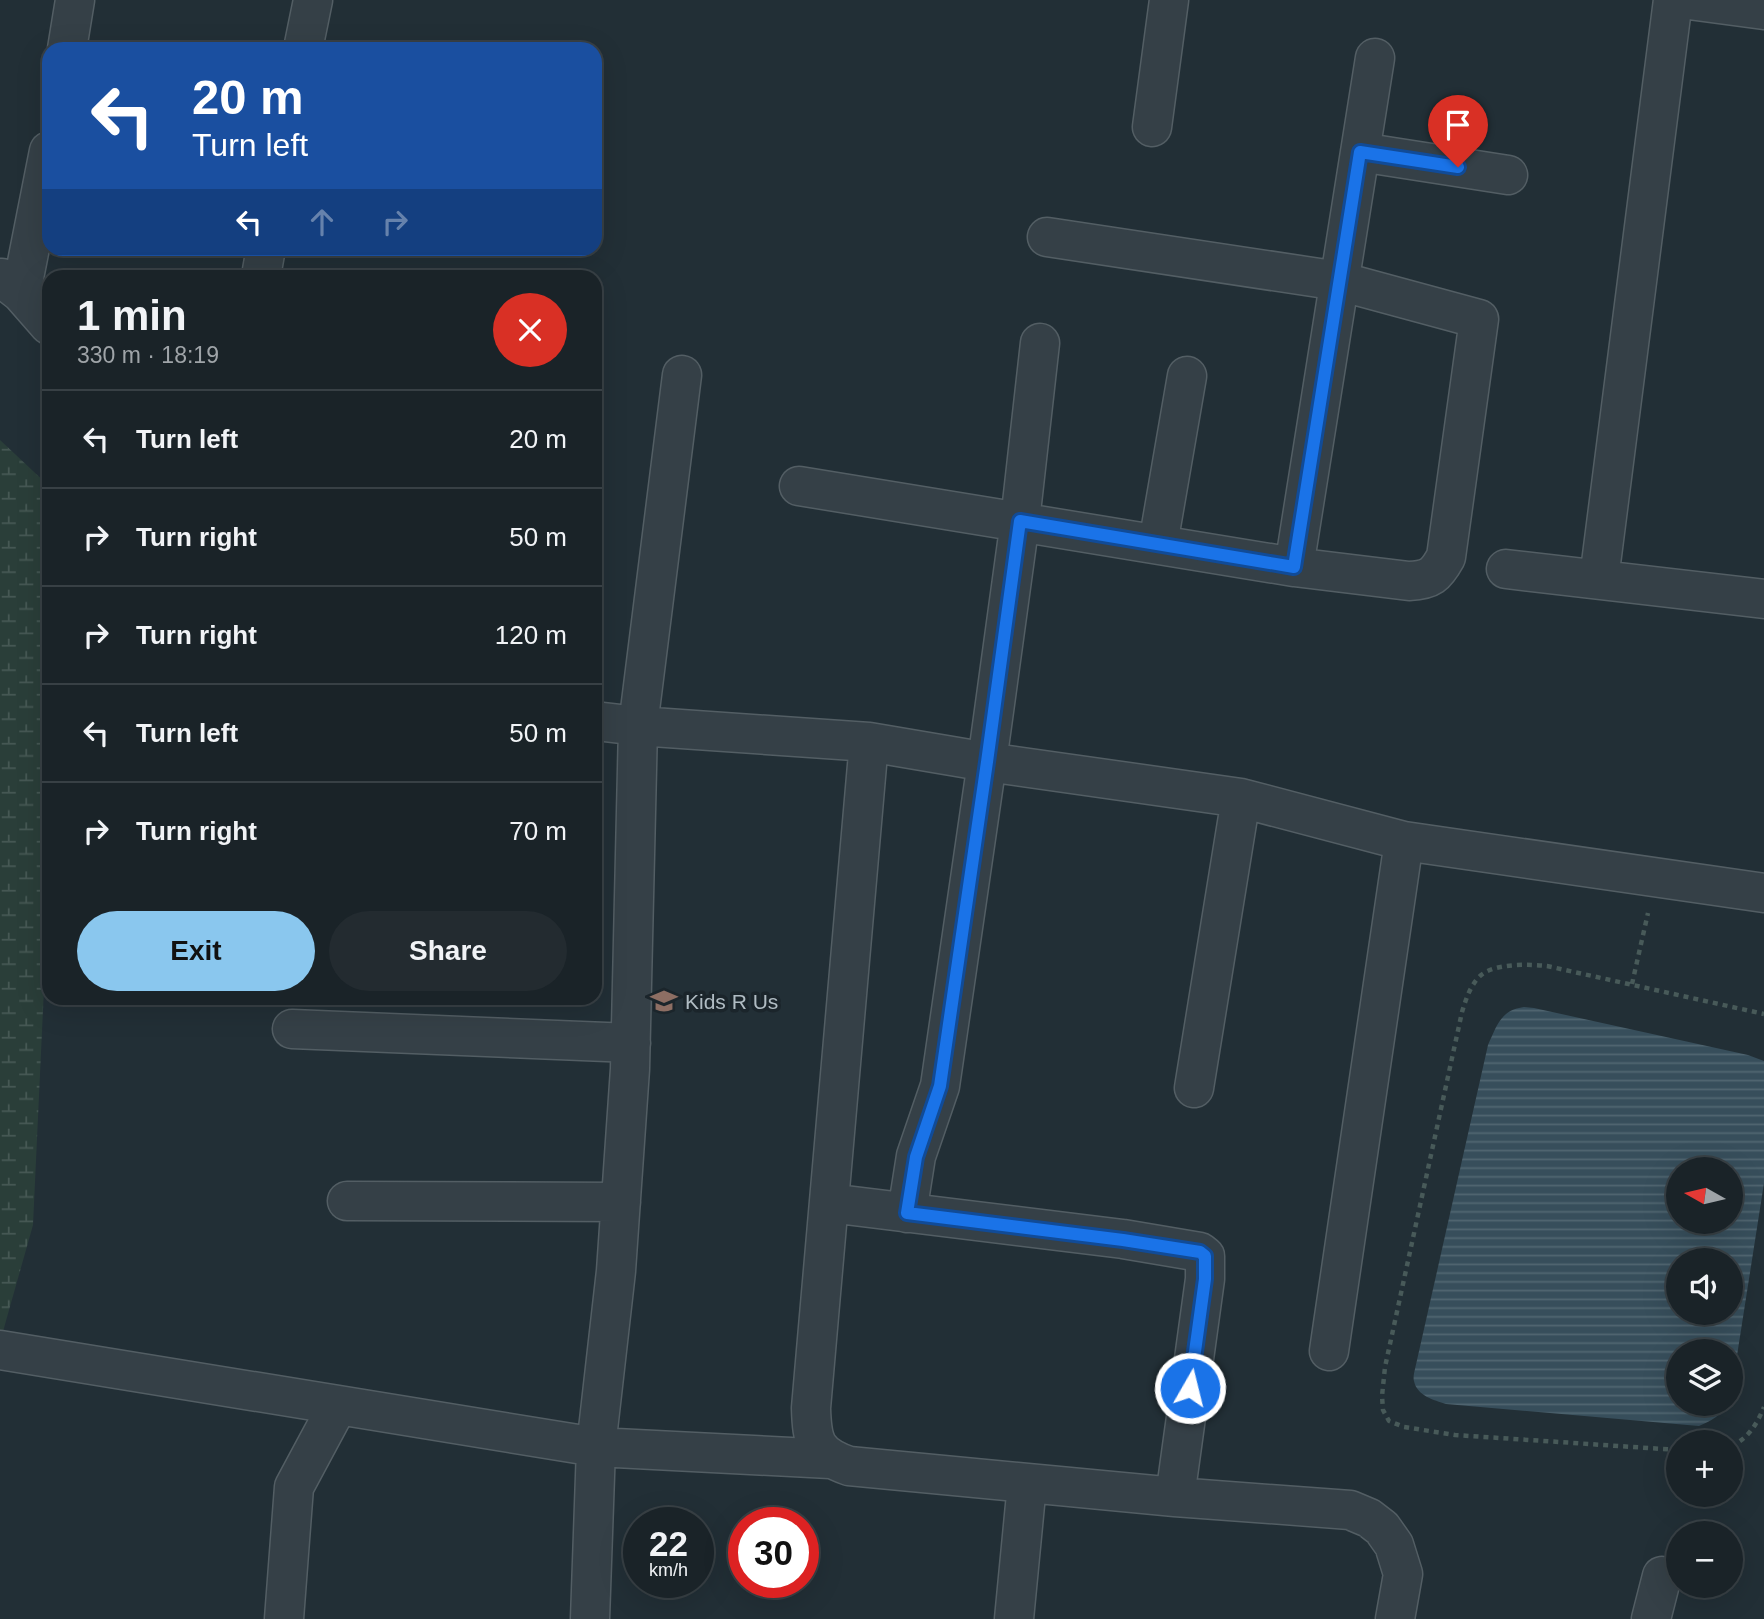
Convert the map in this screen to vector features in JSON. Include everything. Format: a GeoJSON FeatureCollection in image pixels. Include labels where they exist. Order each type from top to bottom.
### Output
{"type":"FeatureCollection","features":[{"type":"Feature","properties":{"kind":"street"},"geometry":{"type":"LineString","coordinates":[[68,42],[75,0]]}},
{"type":"Feature","properties":{"kind":"street"},"geometry":{"type":"LineString","coordinates":[[304,42],[313,0]]}},
{"type":"Feature","properties":{"kind":"street"},"geometry":{"type":"LineString","coordinates":[[1152,127],[1169,0]]}},
{"type":"Feature","properties":{"kind":"street"},"geometry":{"type":"LineString","coordinates":[[1599,579],[1674,0]]}},
{"type":"Feature","properties":{"kind":"street"},"geometry":{"type":"LineString","coordinates":[[1689,0],[1764,10]]}},
{"type":"Feature","properties":{"kind":"street"},"geometry":{"type":"LineString","coordinates":[[1294,567],[1375,58]]}},
{"type":"Feature","properties":{"kind":"street"},"geometry":{"type":"LineString","coordinates":[[1360,152],[1507,175]]}},
{"type":"Feature","properties":{"kind":"street"},"geometry":{"type":"LineString","coordinates":[[42,175],[10,284],[42,317]]}},
{"type":"Feature","properties":{"kind":"street"},"geometry":{"type":"LineString","coordinates":[[799,486],[1294,567],[1409,581],[1425,580],[1439,571],[1446,557],[1479,319],[1339,281],[1047,237]]}},
{"type":"Feature","properties":{"kind":"street"},"geometry":{"type":"LineString","coordinates":[[907,1213],[916,1157],[940,1086],[1020,521],[1040,342]]}},
{"type":"Feature","properties":{"kind":"street"},"geometry":{"type":"LineString","coordinates":[[590,1619],[596,1447],[616,1271],[631,1069],[638,726],[682,375]]}},
{"type":"Feature","properties":{"kind":"street"},"geometry":{"type":"LineString","coordinates":[[1158,544],[1187,376]]}},
{"type":"Feature","properties":{"kind":"street"},"geometry":{"type":"LineString","coordinates":[[1506,569],[1764,599]]}},
{"type":"Feature","properties":{"kind":"street"},"geometry":{"type":"LineString","coordinates":[[602,722],[869,742],[987,762],[1241,798],[1404,842],[1764,893]]}},
{"type":"Feature","properties":{"kind":"street"},"geometry":{"type":"LineString","coordinates":[[830,1459],[818,1447],[812,1431],[811,1408],[869,742]]}},
{"type":"Feature","properties":{"kind":"street"},"geometry":{"type":"LineString","coordinates":[[1194,1088],[1241,798]]}},
{"type":"Feature","properties":{"kind":"street"},"geometry":{"type":"LineString","coordinates":[[1329,1351],[1404,842]]}},
{"type":"Feature","properties":{"kind":"street"},"geometry":{"type":"LineString","coordinates":[[292,1029],[631,1043]]}},
{"type":"Feature","properties":{"kind":"street"},"geometry":{"type":"LineString","coordinates":[[348,1201],[621,1202]]}},
{"type":"Feature","properties":{"kind":"street"},"geometry":{"type":"LineString","coordinates":[[829,1203],[1123,1240],[1200,1252],[1205,1256],[1205,1279],[1175,1497]]}},
{"type":"Feature","properties":{"kind":"street"},"geometry":{"type":"LineString","coordinates":[[0,1350],[596,1447],[830,1459],[849,1466],[1027,1484],[1350,1510],[1369,1518],[1382,1528],[1395,1545],[1403,1574],[1395,1619]]}},
{"type":"Feature","properties":{"kind":"street"},"geometry":{"type":"LineString","coordinates":[[284,1619],[294,1487],[338,1405]]}},
{"type":"Feature","properties":{"kind":"street"},"geometry":{"type":"LineString","coordinates":[[1014,1619],[1027,1484]]}},
{"type":"Feature","properties":{"kind":"street"},"geometry":{"type":"LineString","coordinates":[[1651,1619],[1662,1576]]}},
{"type":"Feature","properties":{"kind":"path"},"geometry":{"type":"LineString","coordinates":[[1632,984],[1656,877]]}},
{"type":"Feature","properties":{"kind":"path"},"geometry":{"type":"LineString","coordinates":[[1666,1449],[1455,1435],[1404,1427],[1389,1421],[1383,1410],[1385,1367],[1462,1012],[1469,991],[1482,974],[1525,964],[1547,966],[1764,1014]]}},
{"type":"Feature","properties":{"kind":"path"},"geometry":{"type":"LineString","coordinates":[[1743,1438],[1759,1420],[1764,1408]]}},
{"type":"Feature","properties":{"kind":"green space"},"geometry":{"type":"Polygon","coordinates":[[[0,440],[42,479],[43,1005],[33,1225],[0,1342],[0,440]]]}},
{"type":"Feature","properties":{"kind":"water"},"geometry":{"type":"Polygon","coordinates":[[[1524,1007],[1534,1008],[1748,1055],[1764,1061],[1764,1183],[1743,1317],[1743,1248],[1666,1248],[1666,1325],[1742,1325],[1740,1339],[1666,1339],[1666,1416],[1717,1416],[1712,1420],[1699,1426],[1446,1404],[1427,1397],[1416,1386],[1414,1372],[1488,1045],[1501,1020],[1510,1011],[1524,1007]]]}},
{"type":"Feature","properties":{"kind":"place","name":"Kids R Us"},"geometry":{"type":"Point","coordinates":[664,1001]}},
{"type":"Feature","properties":{"kind":"route"},"geometry":{"type":"LineString","coordinates":[[1190,1388],[1205,1279],[1205,1256],[1200,1252],[907,1213],[916,1157],[940,1086],[1020,521],[1294,567],[1360,152],[1458,167]]}}]}
